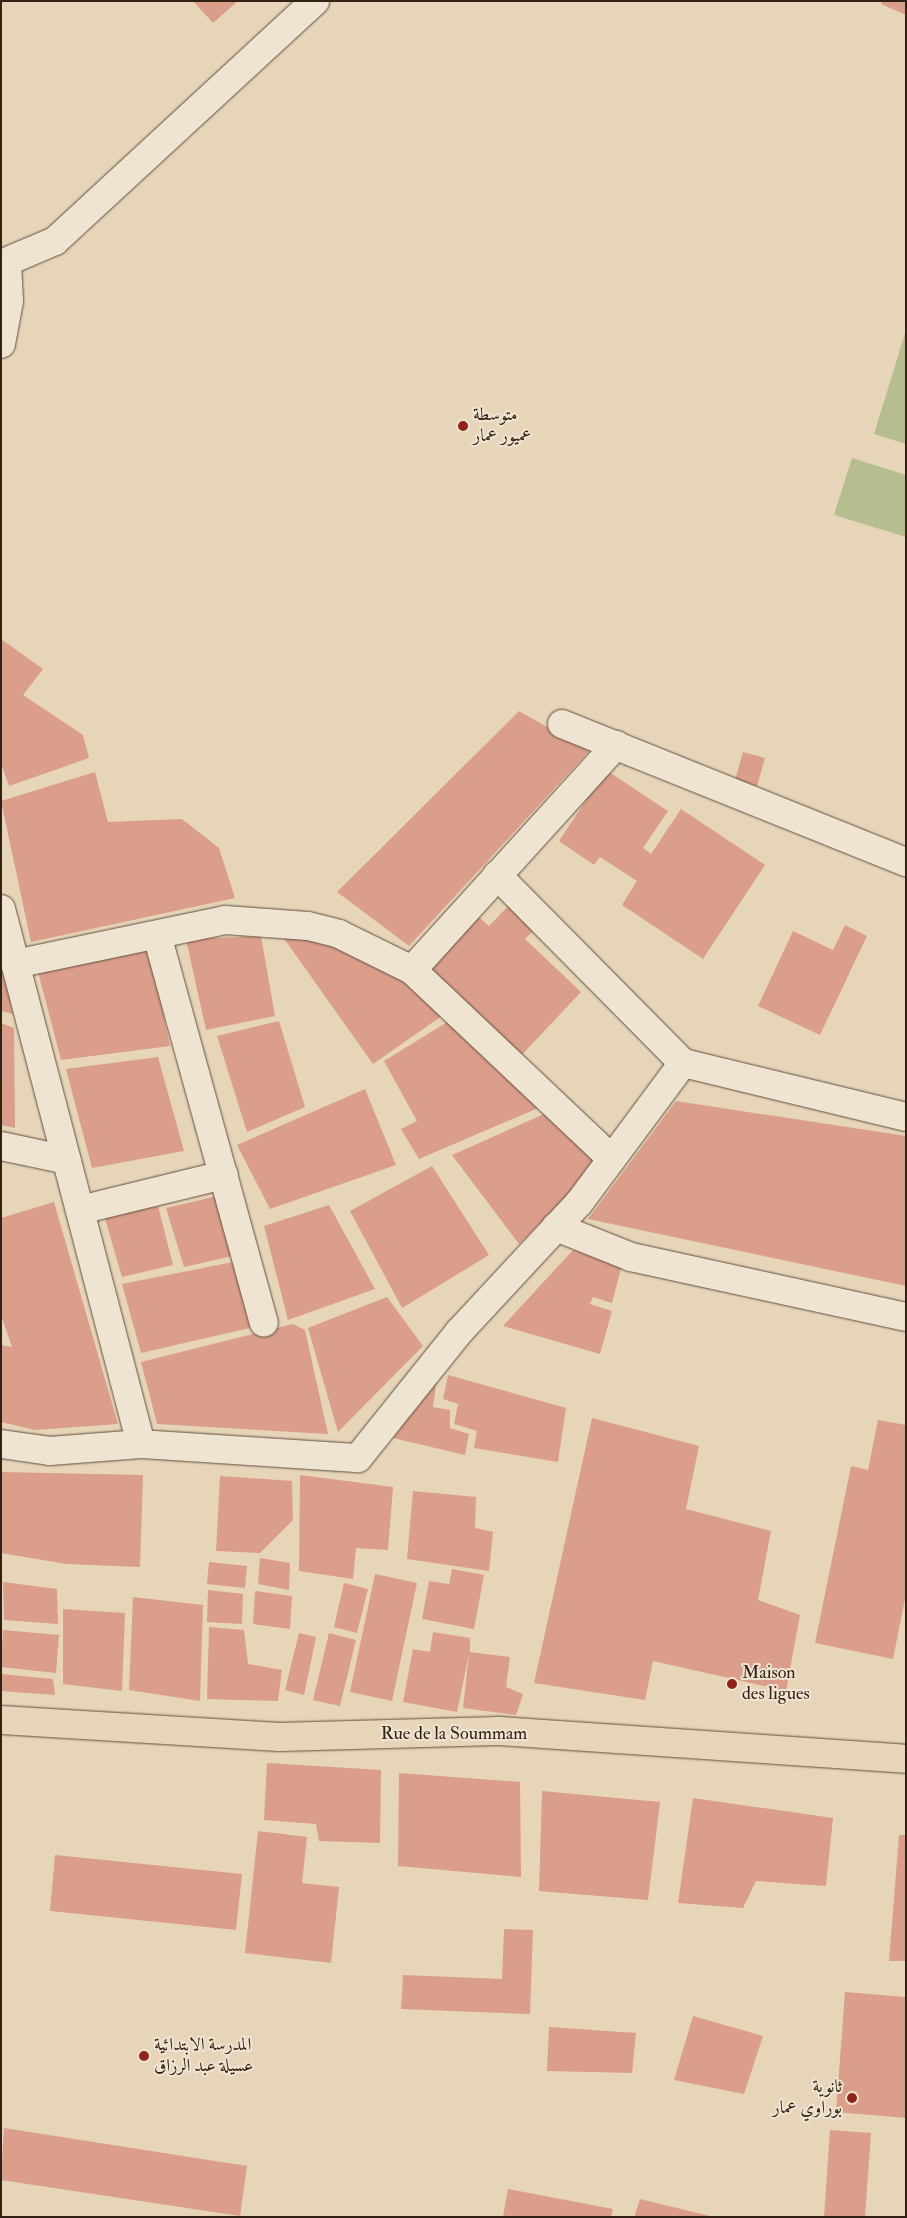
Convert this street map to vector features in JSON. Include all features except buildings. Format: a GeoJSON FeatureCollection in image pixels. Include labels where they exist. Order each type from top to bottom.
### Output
{"type":"FeatureCollection","features":[{"type":"Feature","properties":{"kind":"main road","name":"Rue de la Soummam"},"geometry":{"type":"LineString","coordinates":[[1,1720],[279,1737],[499,1731],[906,1759]]}},
{"type":"Feature","properties":{"kind":"street"},"geometry":{"type":"LineString","coordinates":[[1,344],[9,300],[4,263],[55,241],[315,1]]}},
{"type":"Feature","properties":{"kind":"street"},"geometry":{"type":"LineString","coordinates":[[562,724],[906,862]]}},
{"type":"Feature","properties":{"kind":"street"},"geometry":{"type":"LineString","coordinates":[[412,970],[616,745]]}},
{"type":"Feature","properties":{"kind":"street"},"geometry":{"type":"LineString","coordinates":[[497,875],[683,1063],[906,1117]]}},
{"type":"Feature","properties":{"kind":"street"},"geometry":{"type":"LineString","coordinates":[[1,909],[141,1444]]}},
{"type":"Feature","properties":{"kind":"street"},"geometry":{"type":"LineString","coordinates":[[14,964],[225,920],[308,926],[367,944],[412,970],[612,1159]]}},
{"type":"Feature","properties":{"kind":"street"},"geometry":{"type":"LineString","coordinates":[[157,935],[264,1322]]}},
{"type":"Feature","properties":{"kind":"street"},"geometry":{"type":"LineString","coordinates":[[1,1444],[50,1451],[141,1444],[358,1458],[459,1332],[556,1228],[612,1159],[683,1063]]}},
{"type":"Feature","properties":{"kind":"street"},"geometry":{"type":"LineString","coordinates":[[1,1146],[67,1160]]}},
{"type":"Feature","properties":{"kind":"street"},"geometry":{"type":"LineString","coordinates":[[80,1210],[224,1176]]}},
{"type":"Feature","properties":{"kind":"street"},"geometry":{"type":"LineString","coordinates":[[556,1228],[631,1257],[906,1317]]}},
{"type":"Feature","properties":{"kind":"green space"},"geometry":{"type":"Polygon","coordinates":[[[906,330],[906,444],[874,434],[906,330]]]}},
{"type":"Feature","properties":{"kind":"green space"},"geometry":{"type":"Polygon","coordinates":[[[852,458],[906,475],[906,537],[834,515],[852,458]]]}},
{"type":"Feature","properties":{"kind":"place","name":"متوسطة عميور عمار"},"geometry":{"type":"Point","coordinates":[463,426]}},
{"type":"Feature","properties":{"kind":"place","name":"Maison des ligues"},"geometry":{"type":"Point","coordinates":[732,1684]}},
{"type":"Feature","properties":{"kind":"place","name":"المدرسة الابتدائية عسيلة عبد الرزاق"},"geometry":{"type":"Point","coordinates":[144,2056]}},
{"type":"Feature","properties":{"kind":"place","name":"ثانوية بوراوي عمار"},"geometry":{"type":"Point","coordinates":[852,2098]}}]}
